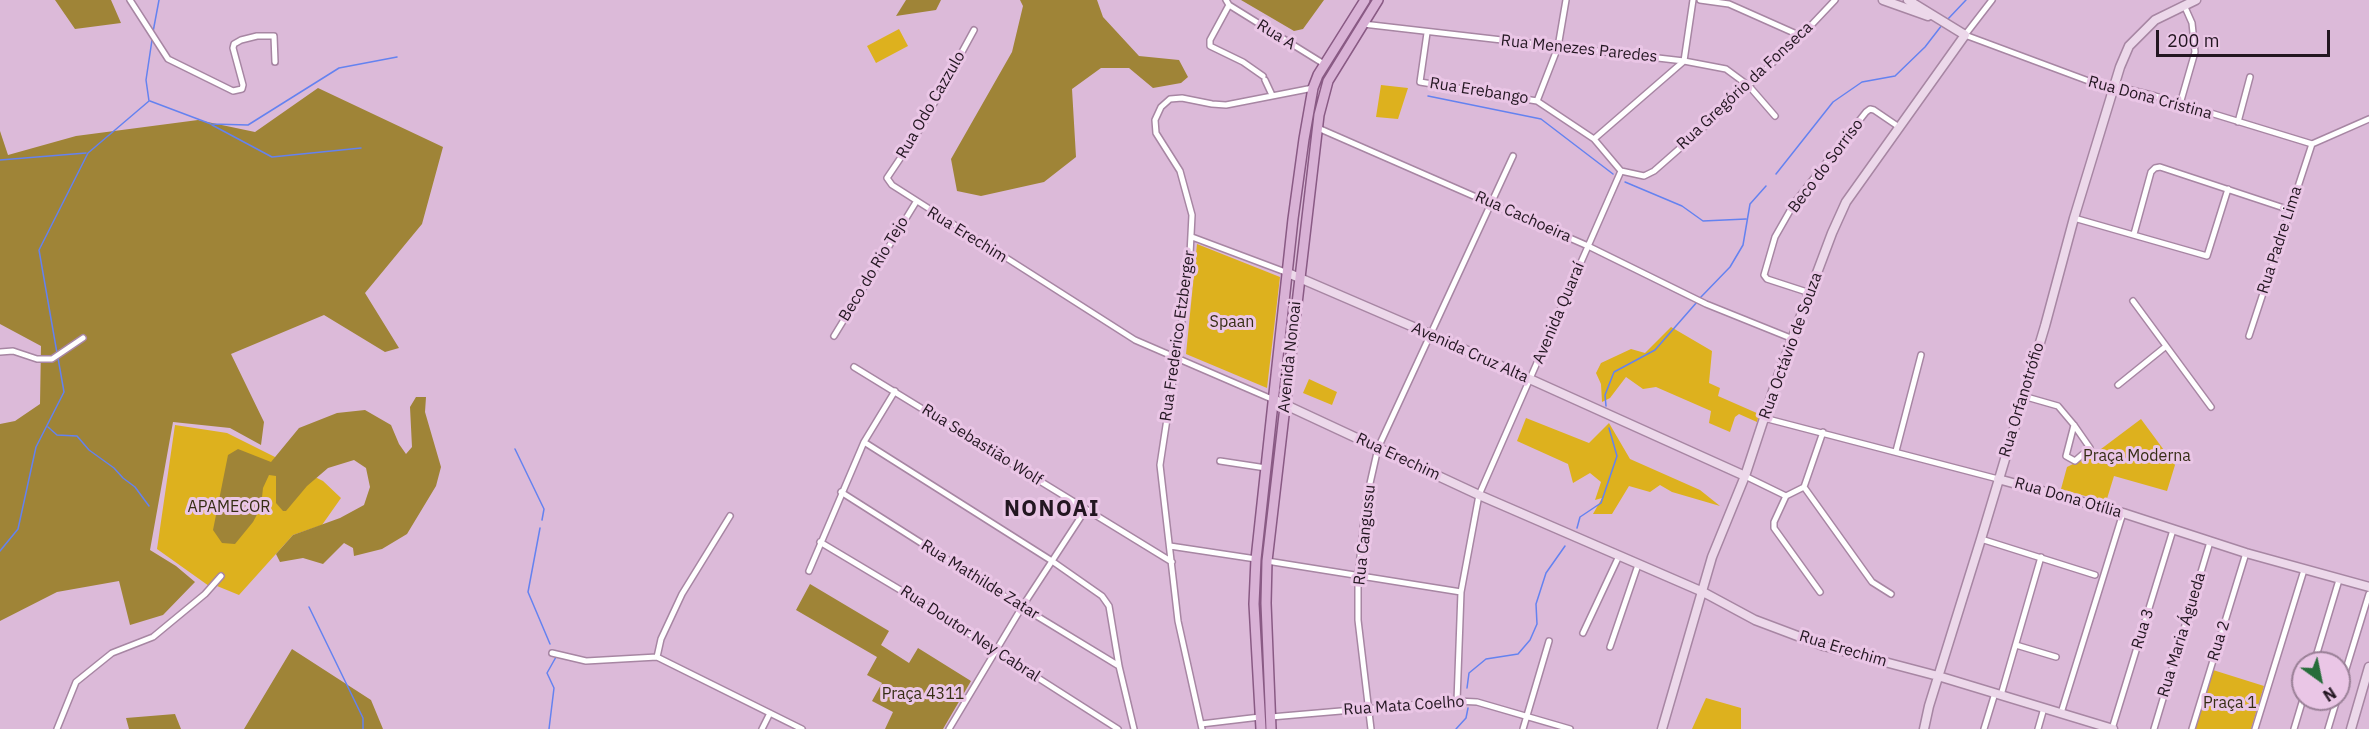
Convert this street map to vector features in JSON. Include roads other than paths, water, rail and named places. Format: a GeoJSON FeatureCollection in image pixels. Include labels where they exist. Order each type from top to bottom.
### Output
{"type":"FeatureCollection","features":[{"type":"Feature","properties":{"kind":"main road","name":"Avenida Nonoai"},"geometry":{"type":"LineString","coordinates":[[1261,729],[1254,604],[1256,559],[1293,219],[1313,88],[1324,64],[1365,0]]}},
{"type":"Feature","properties":{"kind":"main road","name":"Avenida Nonoai"},"geometry":{"type":"LineString","coordinates":[[1272,729],[1266,603],[1268,561],[1318,128],[1328,81],[1378,0]]}},
{"type":"Feature","properties":{"kind":"street"},"geometry":{"type":"LineString","coordinates":[[130,0],[168,59],[233,91],[239,91],[243,85],[232,48],[234,44],[257,36],[274,36],[275,62]]}},
{"type":"Feature","properties":{"kind":"street"},"geometry":{"type":"LineString","coordinates":[[1537,101],[1558,47],[1566,0]]}},
{"type":"Feature","properties":{"kind":"street"},"geometry":{"type":"LineString","coordinates":[[1594,139],[1684,62],[1693,0]]}},
{"type":"Feature","properties":{"kind":"street"},"geometry":{"type":"LineString","coordinates":[[1700,0],[1730,4],[1801,36]]}},
{"type":"Feature","properties":{"kind":"street","name":"Rua Gregório da Fonseca"},"geometry":{"type":"LineString","coordinates":[[1621,171],[1644,176],[1654,171],[1749,86],[1835,0]]}},
{"type":"Feature","properties":{"kind":"street"},"geometry":{"type":"LineString","coordinates":[[1883,0],[1941,21]]}},
{"type":"Feature","properties":{"kind":"street"},"geometry":{"type":"LineString","coordinates":[[1908,0],[1941,21]]}},
{"type":"Feature","properties":{"kind":"street","name":"Rua Octávio de Souza"},"geometry":{"type":"LineString","coordinates":[[1662,729],[1712,556],[1745,476],[1793,339],[1846,202],[1992,0]]}},
{"type":"Feature","properties":{"kind":"street","name":"Rua Orfanotrófio"},"geometry":{"type":"LineString","coordinates":[[1924,729],[2112,87],[2129,46],[2154,20],[2196,0]]}},
{"type":"Feature","properties":{"kind":"street"},"geometry":{"type":"LineString","coordinates":[[1228,3],[1209,40],[1210,46],[1244,62],[1264,78],[1272,95]]}},
{"type":"Feature","properties":{"kind":"street","name":"Rua A"},"geometry":{"type":"LineString","coordinates":[[1228,3],[1324,64]]}},
{"type":"Feature","properties":{"kind":"street"},"geometry":{"type":"LineString","coordinates":[[2180,104],[2195,52],[2192,23],[2184,4]]}},
{"type":"Feature","properties":{"kind":"street","name":"Rua Dona Cristina"},"geometry":{"type":"LineString","coordinates":[[1941,21],[1965,35],[2102,86],[2180,104],[2312,144]]}},
{"type":"Feature","properties":{"kind":"street","name":"Rua Menezes Paredes"},"geometry":{"type":"LineString","coordinates":[[1363,24],[1726,69],[1749,86],[1775,116]]}},
{"type":"Feature","properties":{"kind":"street","name":"Rua Odo Cazzulo"},"geometry":{"type":"LineString","coordinates":[[888,178],[920,129],[974,30]]}},
{"type":"Feature","properties":{"kind":"street","name":"Rua Erebango"},"geometry":{"type":"LineString","coordinates":[[1427,33],[1420,82],[1537,101],[1594,139],[1621,171]]}},
{"type":"Feature","properties":{"kind":"street"},"geometry":{"type":"LineString","coordinates":[[2238,122],[2250,77]]}},
{"type":"Feature","properties":{"kind":"street","name":"Rua Frederico Etzberger"},"geometry":{"type":"LineString","coordinates":[[1202,726],[1181,639],[1160,465],[1177,359],[1192,237],[1192,215],[1189,197],[1180,171],[1154,127],[1157,112],[1165,102],[1176,98],[1219,105],[1313,88]]}},
{"type":"Feature","properties":{"kind":"street","name":"Beco do Sorriso"},"geometry":{"type":"LineString","coordinates":[[1810,293],[1767,279],[1764,275],[1776,237],[1795,202],[1866,112],[1870,109],[1874,110],[1899,127]]}},
{"type":"Feature","properties":{"kind":"street"},"geometry":{"type":"LineString","coordinates":[[2312,144],[2369,119]]}},
{"type":"Feature","properties":{"kind":"street","name":"Rua Cachoeira"},"geometry":{"type":"LineString","coordinates":[[1318,128],[1588,246],[1706,304],[1793,339]]}},
{"type":"Feature","properties":{"kind":"street","name":"Rua Padre Lima"},"geometry":{"type":"LineString","coordinates":[[2249,336],[2312,144]]}},
{"type":"Feature","properties":{"kind":"street","name":"Rua Cangussu"},"geometry":{"type":"LineString","coordinates":[[1371,729],[1358,620],[1358,576],[1366,501],[1378,448],[1513,156]]}},
{"type":"Feature","properties":{"kind":"street"},"geometry":{"type":"LineString","coordinates":[[2134,234],[2151,172],[2160,167],[2290,210]]}},
{"type":"Feature","properties":{"kind":"street","name":"Avenida Quaraí"},"geometry":{"type":"LineString","coordinates":[[1457,701],[1461,592],[1479,495],[1621,171]]}},
{"type":"Feature","properties":{"kind":"street","name":"Rua Erechim"},"geometry":{"type":"LineString","coordinates":[[888,178],[892,185],[916,202],[1135,340],[1275,400],[1479,495],[1703,592],[1755,620],[1824,646],[1938,676],[2113,729]]}},
{"type":"Feature","properties":{"kind":"street"},"geometry":{"type":"LineString","coordinates":[[2073,218],[2207,255],[2228,189]]}},
{"type":"Feature","properties":{"kind":"street","name":"Beco do Rio Tejo"},"geometry":{"type":"LineString","coordinates":[[834,336],[916,202]]}},
{"type":"Feature","properties":{"kind":"street","name":"Avenida Cruz Alta"},"geometry":{"type":"LineString","coordinates":[[1192,237],[1288,273],[1432,335],[1745,476]]}},
{"type":"Feature","properties":{"kind":"street"},"geometry":{"type":"LineString","coordinates":[[2133,302],[2211,407]]}},
{"type":"Feature","properties":{"kind":"street"},"geometry":{"type":"LineString","coordinates":[[0,352],[13,351],[37,358],[52,359],[65,353],[83,338]]}},
{"type":"Feature","properties":{"kind":"street"},"geometry":{"type":"LineString","coordinates":[[2118,385],[2166,347]]}},
{"type":"Feature","properties":{"kind":"street"},"geometry":{"type":"LineString","coordinates":[[1896,452],[1921,355]]}},
{"type":"Feature","properties":{"kind":"street","name":"Rua Sebastião Wolf"},"geometry":{"type":"LineString","coordinates":[[854,367],[1172,562]]}},
{"type":"Feature","properties":{"kind":"street"},"geometry":{"type":"LineString","coordinates":[[809,571],[864,442],[895,391]]}},
{"type":"Feature","properties":{"kind":"street"},"geometry":{"type":"LineString","coordinates":[[2023,396],[2058,406],[2074,425],[2090,448],[2075,461],[2066,456],[2074,425]]}},
{"type":"Feature","properties":{"kind":"street","name":"Rua Dona Otília"},"geometry":{"type":"LineString","coordinates":[[1764,418],[2123,513],[2246,553],[2369,587]]}},
{"type":"Feature","properties":{"kind":"street"},"geometry":{"type":"LineString","coordinates":[[1820,592],[1774,528],[1774,522],[1786,496],[1804,487],[1823,432]]}},
{"type":"Feature","properties":{"kind":"street"},"geometry":{"type":"LineString","coordinates":[[864,442],[1052,561],[1102,596],[1109,606],[1119,666],[1134,729]]}},
{"type":"Feature","properties":{"kind":"street"},"geometry":{"type":"LineString","coordinates":[[1220,461],[1267,468]]}},
{"type":"Feature","properties":{"kind":"street"},"geometry":{"type":"LineString","coordinates":[[1745,476],[1786,496]]}},
{"type":"Feature","properties":{"kind":"street"},"geometry":{"type":"LineString","coordinates":[[1804,487],[1872,582],[1891,594]]}},
{"type":"Feature","properties":{"kind":"street","name":"Rua Mathilde Zatar"},"geometry":{"type":"LineString","coordinates":[[842,492],[1022,608],[1119,666]]}},
{"type":"Feature","properties":{"kind":"street"},"geometry":{"type":"LineString","coordinates":[[949,729],[995,651],[1086,509]]}},
{"type":"Feature","properties":{"kind":"street"},"geometry":{"type":"LineString","coordinates":[[2061,713],[2123,513]]}},
{"type":"Feature","properties":{"kind":"street"},"geometry":{"type":"LineString","coordinates":[[657,657],[661,639],[682,594],[730,516]]}},
{"type":"Feature","properties":{"kind":"street","name":"Rua 3"},"geometry":{"type":"LineString","coordinates":[[2113,729],[2173,530]]}},
{"type":"Feature","properties":{"kind":"street"},"geometry":{"type":"LineString","coordinates":[[1981,539],[2095,575]]}},
{"type":"Feature","properties":{"kind":"street","name":"Rua Doutor Ney Cabral"},"geometry":{"type":"LineString","coordinates":[[820,542],[902,591],[1118,729]]}},
{"type":"Feature","properties":{"kind":"street","name":"Rua Maria Águeda"},"geometry":{"type":"LineString","coordinates":[[2154,729],[2210,542]]}},
{"type":"Feature","properties":{"kind":"street"},"geometry":{"type":"LineString","coordinates":[[1170,546],[1256,559]]}},
{"type":"Feature","properties":{"kind":"street","name":"Rua 2"},"geometry":{"type":"LineString","coordinates":[[2192,729],[2246,553]]}},
{"type":"Feature","properties":{"kind":"street"},"geometry":{"type":"LineString","coordinates":[[1584,633],[1619,556]]}},
{"type":"Feature","properties":{"kind":"street"},"geometry":{"type":"LineString","coordinates":[[1984,729],[2016,645],[2041,557]]}},
{"type":"Feature","properties":{"kind":"street"},"geometry":{"type":"LineString","coordinates":[[1268,561],[1461,592]]}},
{"type":"Feature","properties":{"kind":"street"},"geometry":{"type":"LineString","coordinates":[[1610,647],[1638,565]]}},
{"type":"Feature","properties":{"kind":"street"},"geometry":{"type":"LineString","coordinates":[[2255,729],[2304,570]]}},
{"type":"Feature","properties":{"kind":"street"},"geometry":{"type":"LineString","coordinates":[[57,729],[76,682],[112,653],[153,637],[205,594],[221,576]]}},
{"type":"Feature","properties":{"kind":"street"},"geometry":{"type":"LineString","coordinates":[[2318,651],[2339,580]]}},
{"type":"Feature","properties":{"kind":"street"},"geometry":{"type":"LineString","coordinates":[[2351,653],[2369,594]]}},
{"type":"Feature","properties":{"kind":"street"},"geometry":{"type":"LineString","coordinates":[[1523,729],[1549,641]]}},
{"type":"Feature","properties":{"kind":"street"},"geometry":{"type":"LineString","coordinates":[[2016,645],[2056,657]]}},
{"type":"Feature","properties":{"kind":"street"},"geometry":{"type":"LineString","coordinates":[[552,653],[586,661],[657,657],[802,729]]}},
{"type":"Feature","properties":{"kind":"street"},"geometry":{"type":"LineString","coordinates":[[2351,729],[2369,667]]}},
{"type":"Feature","properties":{"kind":"street","name":"Rua Mata Coelho"},"geometry":{"type":"LineString","coordinates":[[1271,717],[1457,701],[1477,702],[1570,729]]}},
{"type":"Feature","properties":{"kind":"street"},"geometry":{"type":"LineString","coordinates":[[2038,729],[2044,708]]}},
{"type":"Feature","properties":{"kind":"street"},"geometry":{"type":"LineString","coordinates":[[2295,729],[2300,711]]}},
{"type":"Feature","properties":{"kind":"street"},"geometry":{"type":"LineString","coordinates":[[2328,729],[2333,711]]}},
{"type":"Feature","properties":{"kind":"street"},"geometry":{"type":"LineString","coordinates":[[762,729],[770,713]]}},
{"type":"Feature","properties":{"kind":"street","name":"Rua Orfanotrófio"},"geometry":{"type":"LineString","coordinates":[[1918,729],[1927,713]]}},
{"type":"Feature","properties":{"kind":"street"},"geometry":{"type":"LineString","coordinates":[[1202,726],[1260,717]]}},
{"type":"Feature","properties":{"kind":"waterway"},"geometry":{"type":"LineString","coordinates":[[153,32],[159,0]]}},
{"type":"Feature","properties":{"kind":"waterway"},"geometry":{"type":"LineString","coordinates":[[1948,19],[1966,0]]}},
{"type":"Feature","properties":{"kind":"waterway"},"geometry":{"type":"LineString","coordinates":[[1776,174],[1833,102],[1862,82],[1895,76],[1925,47],[1942,25]]}},
{"type":"Feature","properties":{"kind":"waterway"},"geometry":{"type":"LineString","coordinates":[[57,353],[39,250],[88,153],[149,101],[146,80],[152,40]]}},
{"type":"Feature","properties":{"kind":"waterway"},"geometry":{"type":"LineString","coordinates":[[150,101],[211,124],[248,125],[339,68],[397,57]]}},
{"type":"Feature","properties":{"kind":"waterway"},"geometry":{"type":"LineString","coordinates":[[1428,96],[1541,119],[1613,174]]}},
{"type":"Feature","properties":{"kind":"waterway"},"geometry":{"type":"LineString","coordinates":[[212,125],[272,157],[361,148]]}},
{"type":"Feature","properties":{"kind":"waterway"},"geometry":{"type":"LineString","coordinates":[[0,160],[86,153]]}},
{"type":"Feature","properties":{"kind":"waterway"},"geometry":{"type":"LineString","coordinates":[[1625,182],[1682,206],[1703,221],[1746,219]]}},
{"type":"Feature","properties":{"kind":"waterway"},"geometry":{"type":"LineString","coordinates":[[1700,298],[1730,267],[1743,245],[1750,204],[1766,186]]}},
{"type":"Feature","properties":{"kind":"waterway"},"geometry":{"type":"LineString","coordinates":[[1606,406],[1605,395],[1614,372],[1655,350],[1697,302]]}},
{"type":"Feature","properties":{"kind":"waterway"},"geometry":{"type":"LineString","coordinates":[[0,551],[18,529],[36,447],[64,392],[58,358]]}},
{"type":"Feature","properties":{"kind":"waterway"},"geometry":{"type":"LineString","coordinates":[[48,427],[57,435],[77,436],[89,450],[135,487],[149,506]]}},
{"type":"Feature","properties":{"kind":"waterway"},"geometry":{"type":"LineString","coordinates":[[1577,528],[1580,517],[1601,503],[1617,456],[1609,428]]}},
{"type":"Feature","properties":{"kind":"waterway"},"geometry":{"type":"LineString","coordinates":[[515,449],[544,509],[542,520]]}},
{"type":"Feature","properties":{"kind":"waterway"},"geometry":{"type":"LineString","coordinates":[[540,528],[528,592],[550,644]]}},
{"type":"Feature","properties":{"kind":"waterway"},"geometry":{"type":"LineString","coordinates":[[1467,688],[1469,673],[1486,659],[1518,654],[1530,640],[1537,624],[1536,604],[1546,573],[1565,546]]}},
{"type":"Feature","properties":{"kind":"waterway"},"geometry":{"type":"LineString","coordinates":[[309,607],[363,718],[363,729]]}},
{"type":"Feature","properties":{"kind":"waterway"},"geometry":{"type":"LineString","coordinates":[[549,729],[554,688],[547,673],[556,657]]}},
{"type":"Feature","properties":{"kind":"waterway"},"geometry":{"type":"LineString","coordinates":[[1456,729],[1466,718],[1468,708]]}},
{"type":"Feature","properties":{"kind":"district","name":"NONOAI"},"geometry":{"type":"Point","coordinates":[1052,510]}},
{"type":"Feature","properties":{"kind":"park label","name":"Spaan"},"geometry":{"type":"Point","coordinates":[1232,322]}},
{"type":"Feature","properties":{"kind":"park label","name":"Praça Moderna"},"geometry":{"type":"Point","coordinates":[2137,456]}},
{"type":"Feature","properties":{"kind":"park label","name":"APAMECOR"},"geometry":{"type":"Point","coordinates":[229,507]}},
{"type":"Feature","properties":{"kind":"park label","name":"Praça 4311"},"geometry":{"type":"Point","coordinates":[923,694]}},
{"type":"Feature","properties":{"kind":"park label","name":"Praça 1"},"geometry":{"type":"Point","coordinates":[2230,703]}}]}
